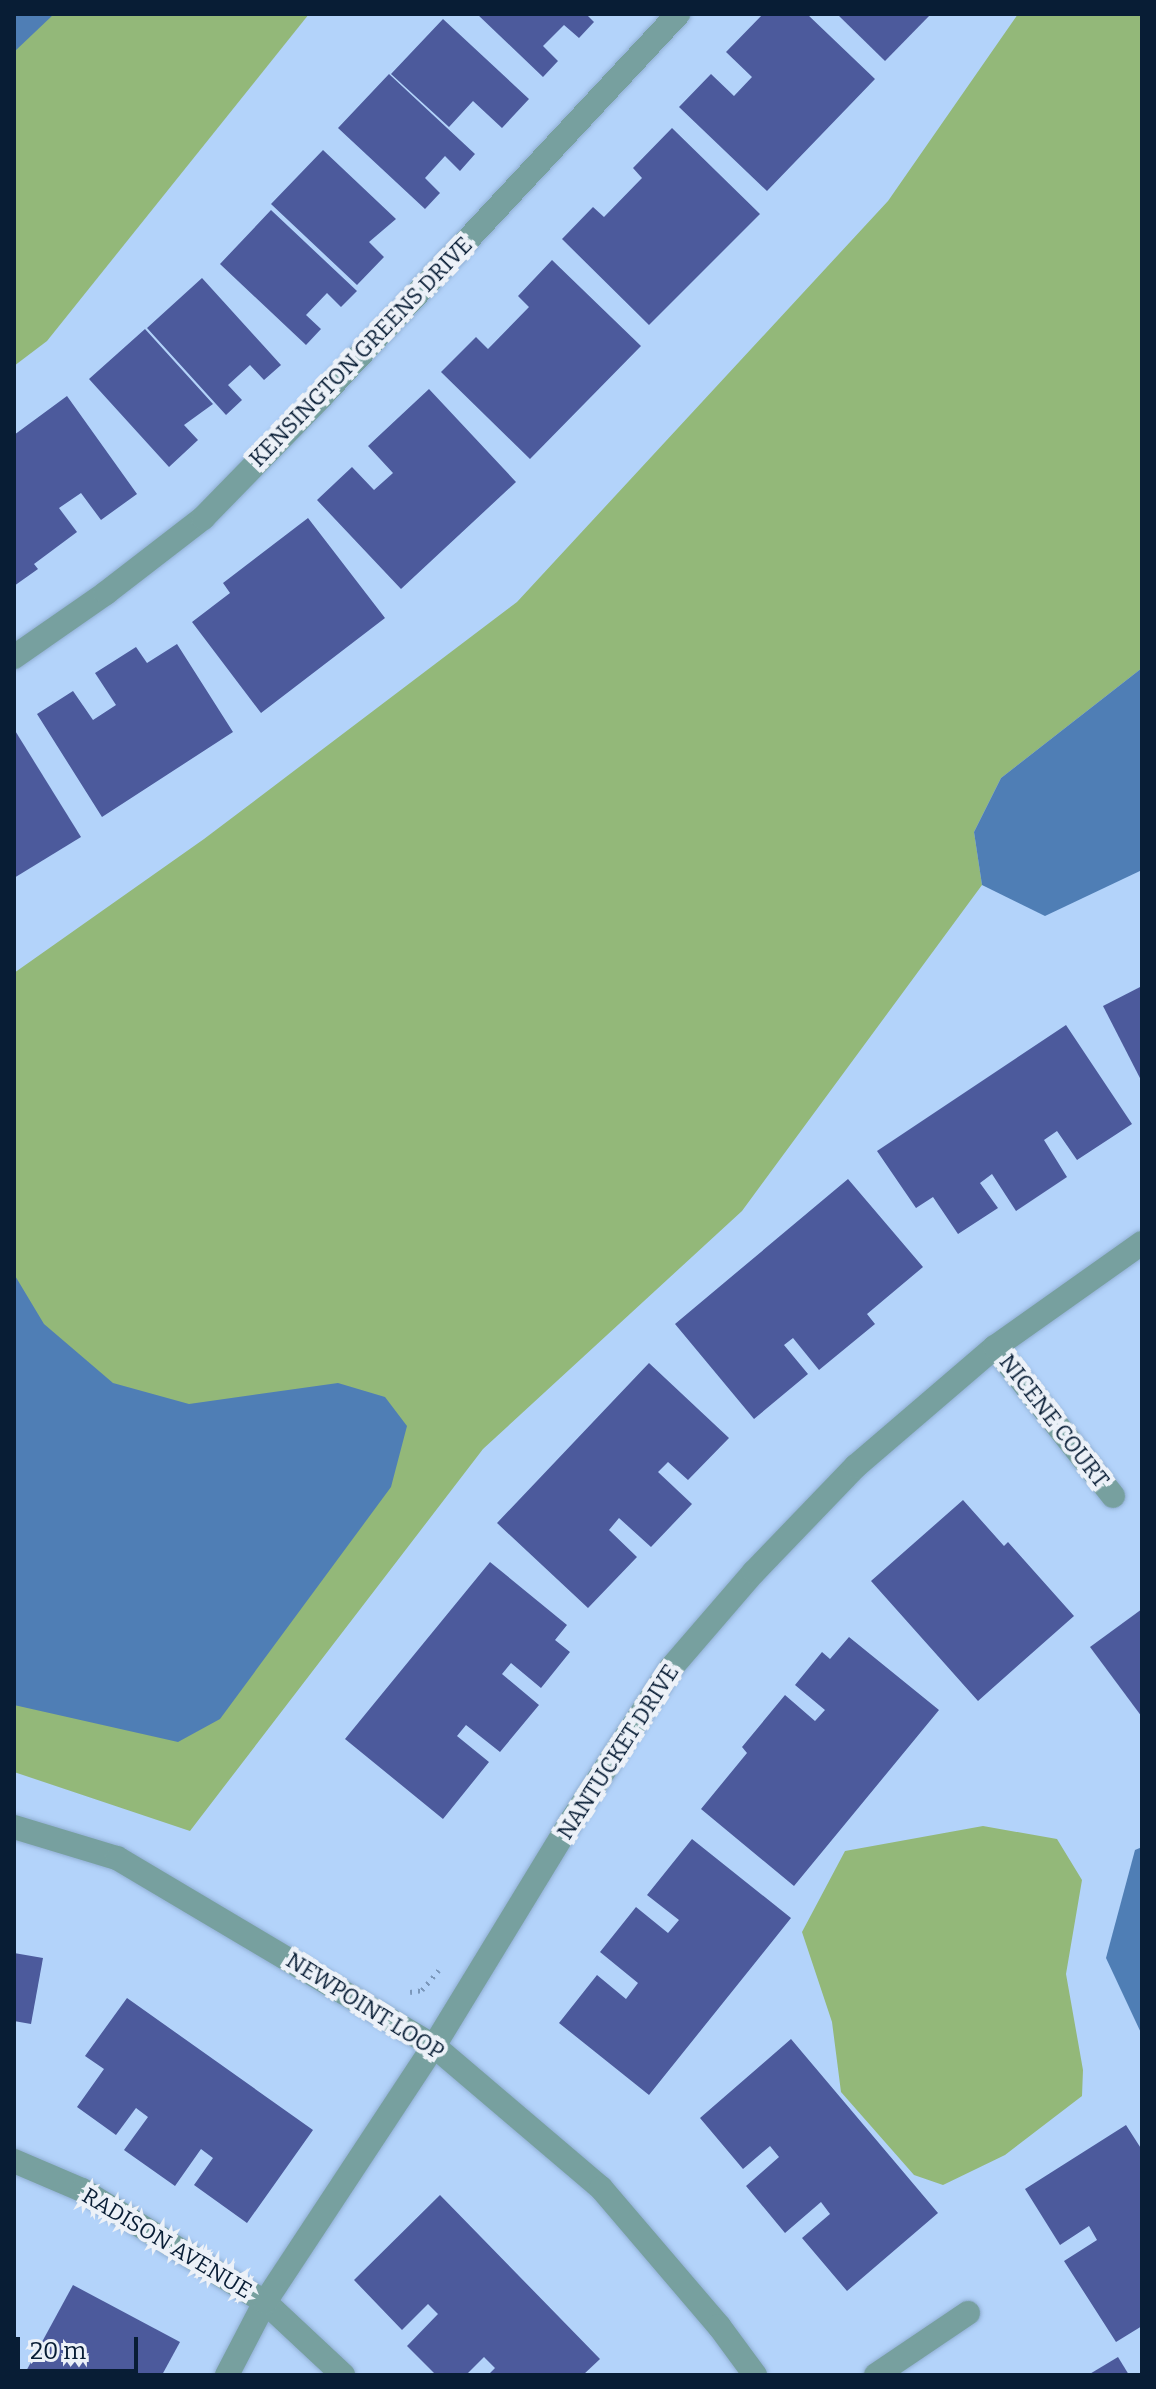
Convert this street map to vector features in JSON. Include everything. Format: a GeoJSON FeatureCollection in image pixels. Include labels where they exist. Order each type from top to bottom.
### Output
{"type":"FeatureCollection","features":[{"type":"Feature","properties":{"kind":"street","name":"KENSINGTON GREENS DRIVE"},"geometry":{"type":"LineString","coordinates":[[14,657],[106,593],[203,518],[333,385],[678,14]]}},
{"type":"Feature","properties":{"kind":"street","name":"NANTUCKET DRIVE"},"geometry":{"type":"LineString","coordinates":[[227,2375],[265,2302],[434,2046],[572,1820],[671,1668],[754,1572],[856,1466],[995,1347],[1142,1243]]}},
{"type":"Feature","properties":{"kind":"street","name":"NICENE COURT"},"geometry":{"type":"LineString","coordinates":[[995,1347],[1113,1496]]}},
{"type":"Feature","properties":{"kind":"street","name":"NEWPOINT LOOP"},"geometry":{"type":"LineString","coordinates":[[14,1827],[117,1858],[434,2046],[601,2188],[719,2326],[755,2375]]}},
{"type":"Feature","properties":{"kind":"street","name":"RADISON AVENUE"},"geometry":{"type":"LineString","coordinates":[[14,2161],[82,2190],[265,2302],[343,2375]]}},
{"type":"Feature","properties":{"kind":"street"},"geometry":{"type":"LineString","coordinates":[[876,2375],[968,2313]]}},
{"type":"Feature","properties":{"kind":"green space"},"geometry":{"type":"Polygon","coordinates":[[[14,14],[309,14],[47,341],[14,366],[14,14]]]}},
{"type":"Feature","properties":{"kind":"green space"},"geometry":{"type":"Polygon","coordinates":[[[1018,14],[1142,14],[1142,668],[1001,778],[974,832],[982,885],[742,1211],[483,1449],[190,1831],[14,1772],[14,973],[204,839],[517,602],[888,201],[1018,14]]]}},
{"type":"Feature","properties":{"kind":"green space"},"geometry":{"type":"Polygon","coordinates":[[[983,1826],[1057,1839],[1082,1880],[1066,1974],[1083,2070],[1082,2096],[1005,2155],[943,2185],[914,2175],[841,2092],[832,2022],[802,1932],[845,1851],[983,1826]]]}},
{"type":"Feature","properties":{"kind":"water"},"geometry":{"type":"Polygon","coordinates":[[[14,14],[54,14],[14,52],[14,14]]]}},
{"type":"Feature","properties":{"kind":"water"},"geometry":{"type":"Polygon","coordinates":[[[1142,668],[1142,870],[1045,916],[982,885],[974,832],[1001,778],[1142,668]]]}},
{"type":"Feature","properties":{"kind":"water"},"geometry":{"type":"Polygon","coordinates":[[[14,1274],[44,1324],[113,1383],[189,1404],[338,1383],[385,1397],[407,1426],[391,1487],[220,1719],[178,1742],[14,1705],[14,1274]]]}},
{"type":"Feature","properties":{"kind":"water"},"geometry":{"type":"Polygon","coordinates":[[[1142,1847],[1142,2035],[1106,1958],[1135,1850],[1142,1847]]]}},
{"type":"Feature","properties":{"kind":"building"},"geometry":{"type":"Polygon","coordinates":[[[477,14],[586,14],[594,22],[579,38],[564,25],[543,46],[558,61],[543,77],[477,14]]]}},
{"type":"Feature","properties":{"kind":"building"},"geometry":{"type":"Polygon","coordinates":[[[763,14],[807,14],[875,79],[767,191],[679,107],[711,74],[734,96],[752,77],[726,52],[763,14]]]}},
{"type":"Feature","properties":{"kind":"building"},"geometry":{"type":"Polygon","coordinates":[[[837,14],[931,14],[885,61],[837,14]]]}},
{"type":"Feature","properties":{"kind":"building"},"geometry":{"type":"Polygon","coordinates":[[[443,19],[529,99],[502,128],[473,101],[449,127],[391,74],[443,19]]]}},
{"type":"Feature","properties":{"kind":"building"},"geometry":{"type":"Polygon","coordinates":[[[389,74],[475,154],[460,171],[445,156],[425,178],[440,193],[425,209],[338,128],[389,74]]]}},
{"type":"Feature","properties":{"kind":"building"},"geometry":{"type":"Polygon","coordinates":[[[672,128],[760,214],[649,325],[562,239],[593,207],[604,217],[642,178],[633,168],[672,128]]]}},
{"type":"Feature","properties":{"kind":"building"},"geometry":{"type":"Polygon","coordinates":[[[323,150],[396,219],[369,242],[384,257],[357,285],[271,204],[323,150]]]}},
{"type":"Feature","properties":{"kind":"building"},"geometry":{"type":"Polygon","coordinates":[[[271,210],[357,291],[341,307],[327,293],[306,315],[321,329],[306,345],[220,264],[271,210]]]}},
{"type":"Feature","properties":{"kind":"building"},"geometry":{"type":"Polygon","coordinates":[[[552,260],[641,346],[530,459],[441,372],[476,337],[488,349],[529,307],[518,296],[552,260]]]}},
{"type":"Feature","properties":{"kind":"building"},"geometry":{"type":"Polygon","coordinates":[[[202,278],[281,365],[264,380],[250,365],[228,385],[242,400],[226,415],[147,328],[202,278]]]}},
{"type":"Feature","properties":{"kind":"building"},"geometry":{"type":"Polygon","coordinates":[[[145,329],[213,404],[184,425],[198,440],[169,467],[89,379],[145,329]]]}},
{"type":"Feature","properties":{"kind":"building"},"geometry":{"type":"Polygon","coordinates":[[[429,389],[516,482],[401,589],[317,500],[352,467],[374,490],[393,473],[368,446],[429,389]]]}},
{"type":"Feature","properties":{"kind":"building"},"geometry":{"type":"Polygon","coordinates":[[[67,396],[137,494],[101,520],[81,493],[59,508],[77,532],[34,564],[38,569],[14,586],[14,435],[67,396]]]}},
{"type":"Feature","properties":{"kind":"building"},"geometry":{"type":"Polygon","coordinates":[[[308,518],[385,618],[261,713],[192,622],[230,593],[223,583],[308,518]]]}},
{"type":"Feature","properties":{"kind":"building"},"geometry":{"type":"Polygon","coordinates":[[[177,644],[233,732],[102,817],[37,714],[73,691],[93,720],[116,705],[95,673],[136,647],[147,663],[177,644]]]}},
{"type":"Feature","properties":{"kind":"building"},"geometry":{"type":"Polygon","coordinates":[[[14,729],[81,837],[14,878],[14,729]]]}},
{"type":"Feature","properties":{"kind":"building"},"geometry":{"type":"Polygon","coordinates":[[[1142,986],[1142,1082],[1103,1006],[1142,986]]]}},
{"type":"Feature","properties":{"kind":"building"},"geometry":{"type":"Polygon","coordinates":[[[1066,1025],[1132,1124],[1077,1160],[1057,1131],[1044,1140],[1067,1177],[1016,1211],[992,1174],[980,1183],[998,1208],[958,1234],[933,1197],[916,1208],[877,1151],[1066,1025]]]}},
{"type":"Feature","properties":{"kind":"building"},"geometry":{"type":"Polygon","coordinates":[[[848,1179],[923,1267],[867,1314],[875,1324],[819,1370],[793,1338],[784,1345],[808,1374],[754,1419],[675,1324],[848,1179]]]}},
{"type":"Feature","properties":{"kind":"building"},"geometry":{"type":"Polygon","coordinates":[[[649,1363],[729,1438],[688,1480],[668,1462],[658,1472],[692,1504],[651,1547],[619,1518],[609,1530],[637,1557],[588,1608],[497,1523],[649,1363]]]}},
{"type":"Feature","properties":{"kind":"building"},"geometry":{"type":"Polygon","coordinates":[[[963,1500],[1004,1546],[1008,1542],[1074,1616],[978,1701],[871,1581],[963,1500]]]}},
{"type":"Feature","properties":{"kind":"building"},"geometry":{"type":"Polygon","coordinates":[[[490,1562],[567,1625],[555,1640],[570,1652],[541,1688],[511,1663],[502,1674],[539,1705],[500,1752],[466,1725],[457,1736],[489,1762],[443,1819],[345,1739],[490,1562]]]}},
{"type":"Feature","properties":{"kind":"building"},"geometry":{"type":"Polygon","coordinates":[[[1142,1609],[1142,1717],[1090,1647],[1142,1609]]]}},
{"type":"Feature","properties":{"kind":"building"},"geometry":{"type":"Polygon","coordinates":[[[849,1637],[939,1710],[794,1886],[701,1809],[747,1753],[742,1747],[785,1695],[815,1721],[825,1710],[795,1685],[822,1652],[830,1659],[849,1637]]]}},
{"type":"Feature","properties":{"kind":"building"},"geometry":{"type":"Polygon","coordinates":[[[692,1839],[791,1918],[649,2095],[559,2023],[597,1975],[626,1999],[638,1983],[600,1952],[636,1907],[668,1933],[679,1920],[647,1895],[692,1839]]]}},
{"type":"Feature","properties":{"kind":"building"},"geometry":{"type":"Polygon","coordinates":[[[14,1953],[43,1958],[31,2024],[14,2021],[14,1953]]]}},
{"type":"Feature","properties":{"kind":"building"},"geometry":{"type":"Polygon","coordinates":[[[127,1998],[313,2130],[247,2223],[194,2185],[213,2158],[201,2149],[175,2186],[124,2150],[148,2117],[136,2108],[116,2135],[77,2107],[104,2069],[85,2056],[127,1998]]]}},
{"type":"Feature","properties":{"kind":"building"},"geometry":{"type":"Polygon","coordinates":[[[791,2039],[938,2213],[847,2291],[802,2238],[830,2214],[821,2202],[785,2233],[746,2186],[779,2157],[770,2146],[743,2169],[700,2118],[791,2039]]]}},
{"type":"Feature","properties":{"kind":"building"},"geometry":{"type":"Polygon","coordinates":[[[1126,2125],[1142,2150],[1142,2326],[1116,2342],[1064,2261],[1097,2240],[1089,2226],[1060,2245],[1025,2189],[1126,2125]]]}},
{"type":"Feature","properties":{"kind":"building"},"geometry":{"type":"Polygon","coordinates":[[[440,2195],[600,2359],[583,2375],[488,2375],[495,2368],[484,2357],[466,2375],[436,2375],[407,2346],[438,2314],[428,2304],[402,2330],[354,2280],[440,2195]]]}},
{"type":"Feature","properties":{"kind":"building"},"geometry":{"type":"Polygon","coordinates":[[[73,2285],[180,2342],[162,2375],[24,2375],[73,2285]]]}},
{"type":"Feature","properties":{"kind":"building"},"geometry":{"type":"Polygon","coordinates":[[[1118,2357],[1129,2375],[1088,2375],[1118,2357]]]}}]}
